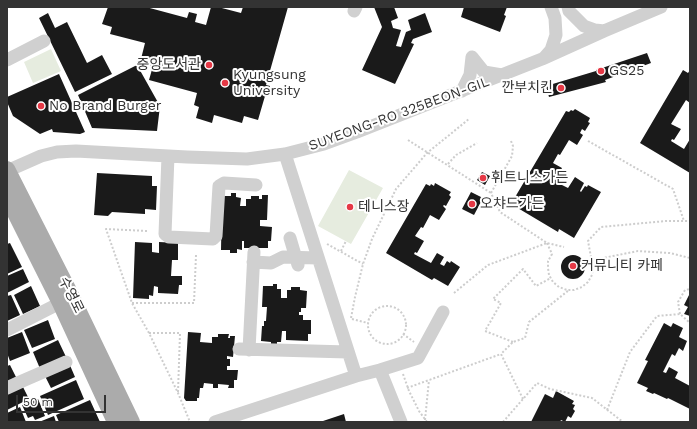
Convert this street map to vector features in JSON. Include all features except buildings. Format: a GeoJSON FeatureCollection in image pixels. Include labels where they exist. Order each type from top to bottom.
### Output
{"type":"FeatureCollection","features":[{"type":"Feature","properties":{"kind":"main road","name":"수영로"},"geometry":{"type":"LineString","coordinates":[[7,171],[68,289],[132,422]]}},
{"type":"Feature","properties":{"kind":"main road"},"geometry":{"type":"LineString","coordinates":[[7,197],[60,303],[115,422]]}},
{"type":"Feature","properties":{"kind":"street"},"geometry":{"type":"LineString","coordinates":[[542,59],[551,50],[556,35],[555,17],[551,7]]}},
{"type":"Feature","properties":{"kind":"street"},"geometry":{"type":"LineString","coordinates":[[568,7],[569,11],[584,26],[595,30],[604,31]]}},
{"type":"Feature","properties":{"kind":"street","name":"SUYEONG-RO 325BEON-GIL"},"geometry":{"type":"LineString","coordinates":[[7,171],[41,156],[57,152],[76,151],[247,159],[285,154],[331,142],[462,91],[542,59],[661,7]]}},
{"type":"Feature","properties":{"kind":"street"},"geometry":{"type":"LineString","coordinates":[[7,60],[44,41]]}},
{"type":"Feature","properties":{"kind":"street"},"geometry":{"type":"LineString","coordinates":[[462,91],[470,75],[472,57],[484,72],[502,75]]}},
{"type":"Feature","properties":{"kind":"street"},"geometry":{"type":"LineString","coordinates":[[285,154],[356,376]]}},
{"type":"Feature","properties":{"kind":"street"},"geometry":{"type":"LineString","coordinates":[[168,156],[165,234],[169,237],[213,239],[216,236],[219,186],[224,183],[256,185]]}},
{"type":"Feature","properties":{"kind":"street"},"geometry":{"type":"LineString","coordinates":[[290,238],[297,262]]}},
{"type":"Feature","properties":{"kind":"street"},"geometry":{"type":"LineString","coordinates":[[318,258],[297,262],[283,257],[271,263],[254,257],[244,350],[348,352]]}},
{"type":"Feature","properties":{"kind":"street"},"geometry":{"type":"LineString","coordinates":[[7,330],[60,303]]}},
{"type":"Feature","properties":{"kind":"street"},"geometry":{"type":"LineString","coordinates":[[215,422],[356,376],[418,358],[443,312]]}},
{"type":"Feature","properties":{"kind":"street"},"geometry":{"type":"LineString","coordinates":[[7,388],[66,362]]}},
{"type":"Feature","properties":{"kind":"street"},"geometry":{"type":"LineString","coordinates":[[380,370],[398,418]]}},
{"type":"Feature","properties":{"kind":"path"},"geometry":{"type":"LineString","coordinates":[[351,325],[355,297],[363,264],[372,239],[396,189],[428,152],[469,119]]}},
{"type":"Feature","properties":{"kind":"path"},"geometry":{"type":"LineString","coordinates":[[408,140],[491,194],[500,212],[547,243],[564,247]]}},
{"type":"Feature","properties":{"kind":"path"},"geometry":{"type":"LineString","coordinates":[[491,194],[512,156],[513,146],[511,141]]}},
{"type":"Feature","properties":{"kind":"path"},"geometry":{"type":"LineString","coordinates":[[588,142],[673,190],[684,221]]}},
{"type":"Feature","properties":{"kind":"path"},"geometry":{"type":"LineString","coordinates":[[448,165],[456,155],[477,143]]}},
{"type":"Feature","properties":{"kind":"path"},"geometry":{"type":"LineString","coordinates":[[547,243],[552,254],[548,261],[548,268],[549,275],[553,282],[559,287],[567,290],[574,290],[582,287],[588,282],[592,275],[594,268],[588,241],[601,227],[666,221],[690,221]]}},
{"type":"Feature","properties":{"kind":"path"},"geometry":{"type":"LineString","coordinates":[[147,231],[106,229],[132,303],[149,333],[178,393],[190,422]]}},
{"type":"Feature","properties":{"kind":"path"},"geometry":{"type":"LineString","coordinates":[[312,235],[363,264]]}},
{"type":"Feature","properties":{"kind":"path"},"geometry":{"type":"LineString","coordinates":[[341,251],[346,241]]}},
{"type":"Feature","properties":{"kind":"path"},"geometry":{"type":"LineString","coordinates":[[454,293],[488,266],[547,243]]}},
{"type":"Feature","properties":{"kind":"path"},"geometry":{"type":"LineString","coordinates":[[592,260],[638,251],[670,253],[690,258]]}},
{"type":"Feature","properties":{"kind":"path"},"geometry":{"type":"LineString","coordinates":[[132,303],[194,303],[196,255]]}},
{"type":"Feature","properties":{"kind":"path"},"geometry":{"type":"LineString","coordinates":[[513,342],[485,331],[500,303],[493,299],[523,269],[536,286],[551,278]]}},
{"type":"Feature","properties":{"kind":"path"},"geometry":{"type":"LineString","coordinates":[[690,289],[685,290],[678,302],[680,314],[690,323]]}},
{"type":"Feature","properties":{"kind":"path"},"geometry":{"type":"LineString","coordinates":[[407,388],[501,354],[513,342],[525,338],[529,322],[569,290]]}},
{"type":"Feature","properties":{"kind":"path"},"geometry":{"type":"LineString","coordinates":[[383,306],[389,306],[400,311],[406,322],[403,334],[399,340],[394,343],[387,344],[375,340],[371,336],[368,330],[368,323],[369,317],[373,312],[377,308],[383,306]]}},
{"type":"Feature","properties":{"kind":"path"},"geometry":{"type":"LineString","coordinates":[[607,410],[630,352],[657,316],[680,314]]}},
{"type":"Feature","properties":{"kind":"path"},"geometry":{"type":"LineString","coordinates":[[351,318],[368,323]]}},
{"type":"Feature","properties":{"kind":"path"},"geometry":{"type":"LineString","coordinates":[[149,333],[180,333],[178,393]]}},
{"type":"Feature","properties":{"kind":"path"},"geometry":{"type":"LineString","coordinates":[[403,334],[414,342]]}},
{"type":"Feature","properties":{"kind":"path"},"geometry":{"type":"LineString","coordinates":[[501,354],[523,399]]}},
{"type":"Feature","properties":{"kind":"path"},"geometry":{"type":"LineString","coordinates":[[399,364],[407,388],[426,421]]}},
{"type":"Feature","properties":{"kind":"path"},"geometry":{"type":"LineString","coordinates":[[426,421],[429,380]]}},
{"type":"Feature","properties":{"kind":"path"},"geometry":{"type":"LineString","coordinates":[[503,422],[537,383],[550,389],[592,398],[623,422]]}},
{"type":"Feature","properties":{"kind":"shaded area"},"geometry":{"type":"Polygon","coordinates":[[[51,49],[61,71],[33,83],[24,62],[51,49]]]}},
{"type":"Feature","properties":{"kind":"shaded area","name":"테니스장"},"geometry":{"type":"Polygon","coordinates":[[[349,170],[383,188],[351,244],[318,226],[349,170]]]}},
{"type":"Feature","properties":{"kind":"place","name":"중앙도서관"},"geometry":{"type":"Point","coordinates":[209,65]}},
{"type":"Feature","properties":{"kind":"place","name":"GS25"},"geometry":{"type":"Point","coordinates":[601,71]}},
{"type":"Feature","properties":{"kind":"place","name":"Kyungsung University"},"geometry":{"type":"Point","coordinates":[225,83]}},
{"type":"Feature","properties":{"kind":"place","name":"깐부치킨"},"geometry":{"type":"Point","coordinates":[561,88]}},
{"type":"Feature","properties":{"kind":"place","name":"No Brand Burger"},"geometry":{"type":"Point","coordinates":[41,106]}},
{"type":"Feature","properties":{"kind":"place","name":"휘트니스가든"},"geometry":{"type":"Point","coordinates":[483,178]}},
{"type":"Feature","properties":{"kind":"place","name":"오챠드가든"},"geometry":{"type":"Point","coordinates":[472,204]}},
{"type":"Feature","properties":{"kind":"place","name":"테니스장"},"geometry":{"type":"Point","coordinates":[350,207]}},
{"type":"Feature","properties":{"kind":"place","name":"커뮤니티 카페"},"geometry":{"type":"Point","coordinates":[573,266]}}]}
